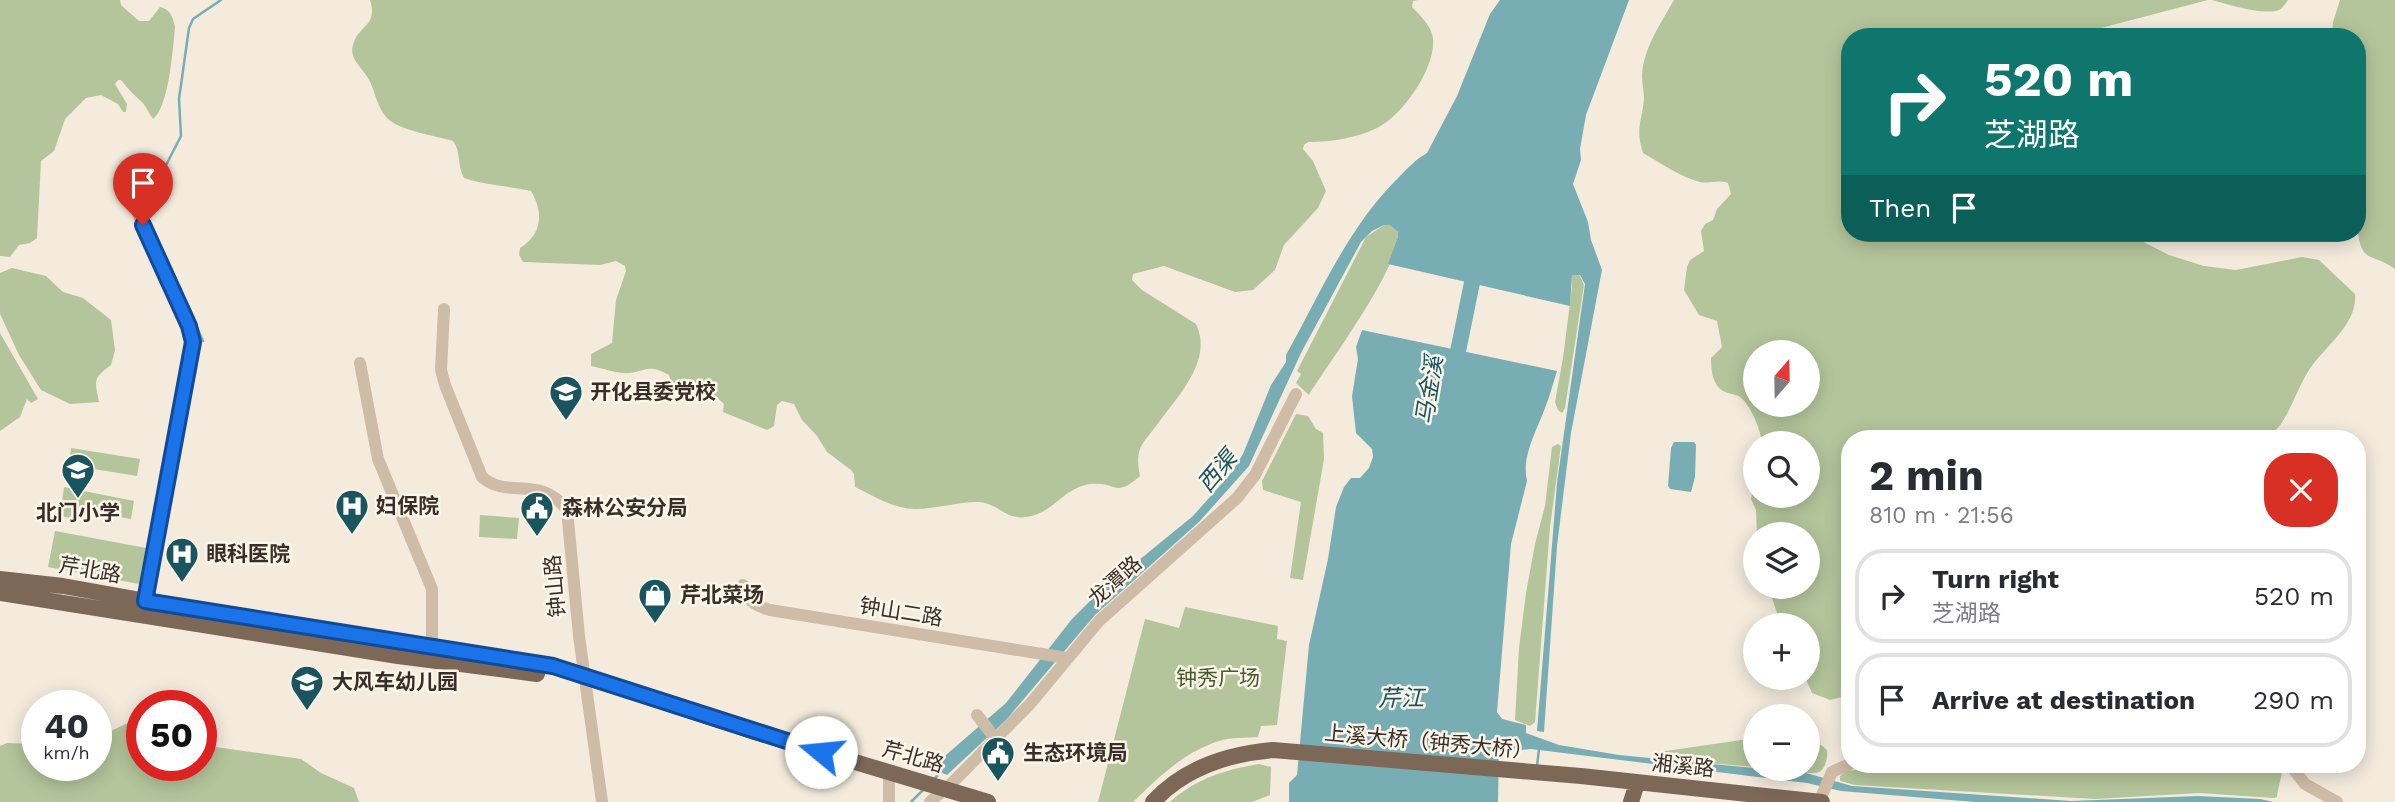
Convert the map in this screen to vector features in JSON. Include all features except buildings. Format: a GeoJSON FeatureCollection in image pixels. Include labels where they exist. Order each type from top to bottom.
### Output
{"type":"FeatureCollection","features":[{"type":"Feature","properties":{"kind":"main road","name":"芹北路"},"geometry":{"type":"LineString","coordinates":[[0,579],[63,586],[144,608]]}},
{"type":"Feature","properties":{"kind":"main road","name":"芹北路"},"geometry":{"type":"LineString","coordinates":[[0,593],[225,615],[399,649],[566,678],[585,678]]}},
{"type":"Feature","properties":{"kind":"main road","name":"芹北路"},"geometry":{"type":"LineString","coordinates":[[399,649],[432,646],[553,666],[988,802]]}},
{"type":"Feature","properties":{"kind":"main road","name":"上溪大桥（钟秀大桥）"},"geometry":{"type":"LineString","coordinates":[[1153,802],[1179,780],[1200,767],[1250,752],[1273,750],[1581,776]]}},
{"type":"Feature","properties":{"kind":"main road","name":"湘溪路"},"geometry":{"type":"LineString","coordinates":[[1581,776],[1821,802]]}},
{"type":"Feature","properties":{"kind":"main road"},"geometry":{"type":"LineString","coordinates":[[1631,802],[1637,783]]}},
{"type":"Feature","properties":{"kind":"street"},"geometry":{"type":"LineString","coordinates":[[132,200],[189,326],[193,342],[144,608]]}},
{"type":"Feature","properties":{"kind":"street","name":"钟山路"},"geometry":{"type":"LineString","coordinates":[[444,309],[441,370],[482,477],[502,486],[540,490],[558,498],[567,510],[585,678],[602,802]]}},
{"type":"Feature","properties":{"kind":"street"},"geometry":{"type":"LineString","coordinates":[[360,363],[378,458],[432,589],[432,646]]}},
{"type":"Feature","properties":{"kind":"street","name":"龙潭路"},"geometry":{"type":"LineString","coordinates":[[930,802],[1030,704],[1099,621],[1237,498],[1255,475],[1296,394]]}},
{"type":"Feature","properties":{"kind":"street","name":"钟山二路"},"geometry":{"type":"LineString","coordinates":[[743,584],[747,600],[770,610],[1067,658]]}},
{"type":"Feature","properties":{"kind":"street"},"geometry":{"type":"LineString","coordinates":[[977,715],[995,738]]}},
{"type":"Feature","properties":{"kind":"street"},"geometry":{"type":"LineString","coordinates":[[1821,802],[1832,772],[1841,768]]}},
{"type":"Feature","properties":{"kind":"street"},"geometry":{"type":"LineString","coordinates":[[889,773],[889,802]]}},
{"type":"Feature","properties":{"kind":"street"},"geometry":{"type":"LineString","coordinates":[[2296,773],[2305,784],[2337,802]]}},
{"type":"Feature","properties":{"kind":"green space"},"geometry":{"type":"Polygon","coordinates":[[[0,0],[120,0],[121,5],[139,21],[149,21],[160,7],[163,8],[170,14],[175,27],[163,103],[153,119],[143,103],[118,80],[115,84],[127,104],[126,112],[123,112],[118,104],[101,95],[86,98],[65,119],[54,151],[41,161],[37,238],[30,243],[19,245],[10,257],[0,256],[0,0]]]}},
{"type":"Feature","properties":{"kind":"green space"},"geometry":{"type":"Polygon","coordinates":[[[370,0],[1418,0],[1413,1],[1412,7],[1430,30],[1433,50],[1416,89],[1387,122],[1352,137],[1308,142],[1304,145],[1303,149],[1313,161],[1326,191],[1318,208],[1284,245],[1275,270],[1253,290],[1235,292],[1164,266],[1133,274],[1132,280],[1142,290],[1196,324],[1200,338],[1197,365],[1182,391],[1141,446],[1138,459],[1140,476],[1120,488],[1100,484],[1082,486],[1042,512],[1019,517],[978,502],[923,509],[899,507],[855,487],[854,474],[827,452],[802,420],[794,404],[782,401],[777,405],[774,426],[767,430],[723,412],[724,404],[709,390],[692,401],[672,386],[669,375],[661,371],[650,369],[621,373],[591,366],[591,354],[612,343],[616,300],[626,271],[625,266],[616,261],[600,265],[523,262],[519,255],[520,248],[533,236],[539,222],[538,207],[531,191],[464,178],[453,141],[400,126],[383,113],[369,80],[352,52],[357,36],[372,15],[370,0]]]}},
{"type":"Feature","properties":{"kind":"green space"},"geometry":{"type":"Polygon","coordinates":[[[1674,0],[2208,0],[2101,28],[1841,28],[1841,242],[2144,242],[2169,255],[2204,266],[2236,270],[2302,257],[2319,260],[2355,294],[2351,315],[2339,335],[2309,370],[2281,424],[2275,430],[1841,430],[1841,697],[1830,700],[1811,690],[1820,690],[1820,613],[1777,613],[1772,599],[1820,599],[1820,522],[1756,522],[1755,508],[1820,508],[1820,431],[1759,431],[1754,417],[1820,417],[1820,340],[1743,340],[1743,400],[1717,386],[1711,358],[1722,347],[1717,321],[1699,315],[1684,290],[1690,260],[1704,251],[1701,231],[1705,224],[1713,220],[1717,209],[1731,194],[1728,183],[1700,182],[1685,177],[1643,153],[1639,131],[1644,99],[1642,76],[1649,46],[1674,0]]]}},
{"type":"Feature","properties":{"kind":"green space"},"geometry":{"type":"Polygon","coordinates":[[[2212,0],[2288,0],[2281,9],[2266,12],[2212,0]]]}},
{"type":"Feature","properties":{"kind":"green space"},"geometry":{"type":"Polygon","coordinates":[[[2340,0],[2395,0],[2395,269],[2368,256],[2360,242],[2366,242],[2366,28],[2333,28],[2340,0]]]}},
{"type":"Feature","properties":{"kind":"green space"},"geometry":{"type":"Polygon","coordinates":[[[1384,225],[1390,225],[1398,232],[1396,248],[1388,268],[1362,314],[1309,395],[1296,383],[1301,374],[1297,371],[1366,237],[1384,225]]]}},
{"type":"Feature","properties":{"kind":"green space"},"geometry":{"type":"Polygon","coordinates":[[[12,268],[46,276],[63,292],[83,298],[111,320],[115,350],[111,365],[96,380],[99,402],[70,404],[41,390],[19,355],[0,314],[0,273],[12,268]]]}},
{"type":"Feature","properties":{"kind":"green space"},"geometry":{"type":"Polygon","coordinates":[[[1577,274],[1584,285],[1565,408],[1562,413],[1555,402],[1572,275],[1577,274]]]}},
{"type":"Feature","properties":{"kind":"green space"},"geometry":{"type":"Polygon","coordinates":[[[0,333],[38,399],[31,403],[27,399],[20,417],[0,431],[0,333]]]}},
{"type":"Feature","properties":{"kind":"green space"},"geometry":{"type":"Polygon","coordinates":[[[1296,414],[1308,416],[1316,429],[1323,433],[1324,459],[1303,580],[1290,578],[1301,502],[1263,490],[1262,481],[1296,414]]]}},
{"type":"Feature","properties":{"kind":"green space"},"geometry":{"type":"Polygon","coordinates":[[[1558,444],[1561,446],[1550,527],[1535,722],[1530,726],[1515,720],[1519,648],[1526,593],[1545,506],[1552,447],[1558,444]]]}},
{"type":"Feature","properties":{"kind":"green space"},"geometry":{"type":"Polygon","coordinates":[[[71,448],[140,459],[137,476],[69,465],[71,448]]]}},
{"type":"Feature","properties":{"kind":"green space"},"geometry":{"type":"Polygon","coordinates":[[[64,487],[134,501],[131,519],[73,509],[70,518],[60,516],[64,487]]]}},
{"type":"Feature","properties":{"kind":"green space"},"geometry":{"type":"Polygon","coordinates":[[[480,515],[519,518],[517,539],[479,537],[480,515]]]}},
{"type":"Feature","properties":{"kind":"green space"},"geometry":{"type":"Polygon","coordinates":[[[55,531],[146,548],[139,584],[48,567],[55,531]]]}},
{"type":"Feature","properties":{"kind":"green space","name":"钟秀广场"},"geometry":{"type":"Polygon","coordinates":[[[1185,607],[1278,626],[1277,639],[1287,641],[1277,725],[1261,726],[1258,737],[1224,740],[1194,752],[1162,775],[1133,802],[1098,802],[1145,619],[1179,628],[1185,607]]]}},
{"type":"Feature","properties":{"kind":"green space"},"geometry":{"type":"Polygon","coordinates":[[[126,724],[126,781],[217,781],[217,747],[301,759],[321,773],[354,788],[359,802],[0,802],[0,746],[7,743],[21,743],[21,781],[112,781],[112,730],[126,724]]]}},
{"type":"Feature","properties":{"kind":"green space"},"geometry":{"type":"Polygon","coordinates":[[[1743,740],[1743,766],[1661,759],[1655,756],[1659,752],[1743,740]]]}},
{"type":"Feature","properties":{"kind":"green space"},"geometry":{"type":"Polygon","coordinates":[[[1820,745],[1827,750],[1820,771],[1820,745]]]}},
{"type":"Feature","properties":{"kind":"green space"},"geometry":{"type":"Polygon","coordinates":[[[1259,764],[1271,767],[1270,795],[1252,802],[1170,802],[1190,787],[1212,776],[1259,764]]]}},
{"type":"Feature","properties":{"kind":"green space"},"geometry":{"type":"Polygon","coordinates":[[[1844,773],[2282,773],[2277,797],[2274,798],[2199,793],[2095,799],[1855,785],[1840,781],[1840,776],[1844,773]]]}},
{"type":"Feature","properties":{"kind":"water"},"geometry":{"type":"Polygon","coordinates":[[[1500,0],[1629,0],[1586,115],[1580,149],[1581,160],[1573,184],[1602,270],[1571,433],[1557,546],[1544,732],[1537,731],[1557,483],[1585,284],[1580,275],[1572,275],[1570,306],[1388,264],[1398,232],[1390,225],[1384,225],[1372,231],[1361,242],[1301,353],[1249,466],[1199,522],[1095,615],[1006,720],[947,775],[931,768],[1006,703],[1072,619],[1095,596],[1193,516],[1232,472],[1243,454],[1271,385],[1286,362],[1286,355],[1336,262],[1381,197],[1412,164],[1427,153],[1457,96],[1490,14],[1500,0]]]}},
{"type":"Feature","properties":{"kind":"water","name":"芹江"},"geometry":{"type":"Polygon","coordinates":[[[1362,330],[1557,371],[1528,453],[1527,481],[1511,544],[1497,712],[1502,719],[1526,725],[1526,733],[1559,745],[1619,755],[1743,767],[1743,775],[1531,749],[1499,752],[1498,802],[1289,802],[1289,783],[1297,775],[1309,645],[1328,559],[1336,507],[1344,487],[1351,478],[1360,478],[1369,468],[1373,457],[1372,449],[1356,433],[1352,396],[1358,359],[1356,347],[1362,330]]]}},
{"type":"Feature","properties":{"kind":"water"},"geometry":{"type":"Polygon","coordinates":[[[1674,442],[1694,442],[1696,445],[1695,477],[1691,492],[1670,489],[1668,486],[1671,448],[1674,442]]]}},
{"type":"Feature","properties":{"kind":"water","name":"芹江"},"geometry":{"type":"Polygon","coordinates":[[[1820,777],[1852,786],[2071,801],[2198,796],[2274,802],[1975,802],[1841,791],[1791,781],[1820,781],[1820,777]]]}},
{"type":"Feature","properties":{"kind":"waterway"},"geometry":{"type":"LineString","coordinates":[[203,341],[146,214],[145,206],[181,136],[179,99],[189,28],[193,19],[221,0]]}},
{"type":"Feature","properties":{"kind":"waterway","name":"马金溪"},"geometry":{"type":"LineString","coordinates":[[1454,371],[1476,263]]}},
{"type":"Feature","properties":{"kind":"waterway"},"geometry":{"type":"LineString","coordinates":[[1537,766],[1539,749]]}},
{"type":"Feature","properties":{"kind":"waterway","name":"西渠"},"geometry":{"type":"LineString","coordinates":[[933,780],[943,770]]}},
{"type":"Feature","properties":{"kind":"waterway","name":"西渠"},"geometry":{"type":"LineString","coordinates":[[911,802],[923,790]]}},
{"type":"Feature","properties":{"kind":"place","name":"开化县委党校"},"geometry":{"type":"Point","coordinates":[566,422]}},
{"type":"Feature","properties":{"kind":"place","name":"北门小学"},"geometry":{"type":"Point","coordinates":[78,500]}},
{"type":"Feature","properties":{"kind":"place","name":"妇保院"},"geometry":{"type":"Point","coordinates":[352,536]}},
{"type":"Feature","properties":{"kind":"place","name":"森林公安分局"},"geometry":{"type":"Point","coordinates":[537,538]}},
{"type":"Feature","properties":{"kind":"place","name":"眼科医院"},"geometry":{"type":"Point","coordinates":[182,584]}},
{"type":"Feature","properties":{"kind":"place","name":"芹北菜场"},"geometry":{"type":"Point","coordinates":[655,625]}},
{"type":"Feature","properties":{"kind":"place","name":"大风车幼儿园"},"geometry":{"type":"Point","coordinates":[307,712]}},
{"type":"Feature","properties":{"kind":"place","name":"生态环境局"},"geometry":{"type":"Point","coordinates":[998,783]}},
{"type":"Feature","properties":{"kind":"route"},"geometry":{"type":"LineString","coordinates":[[143,225],[189,326],[193,342],[145,601],[553,666],[821,752]]}}]}
